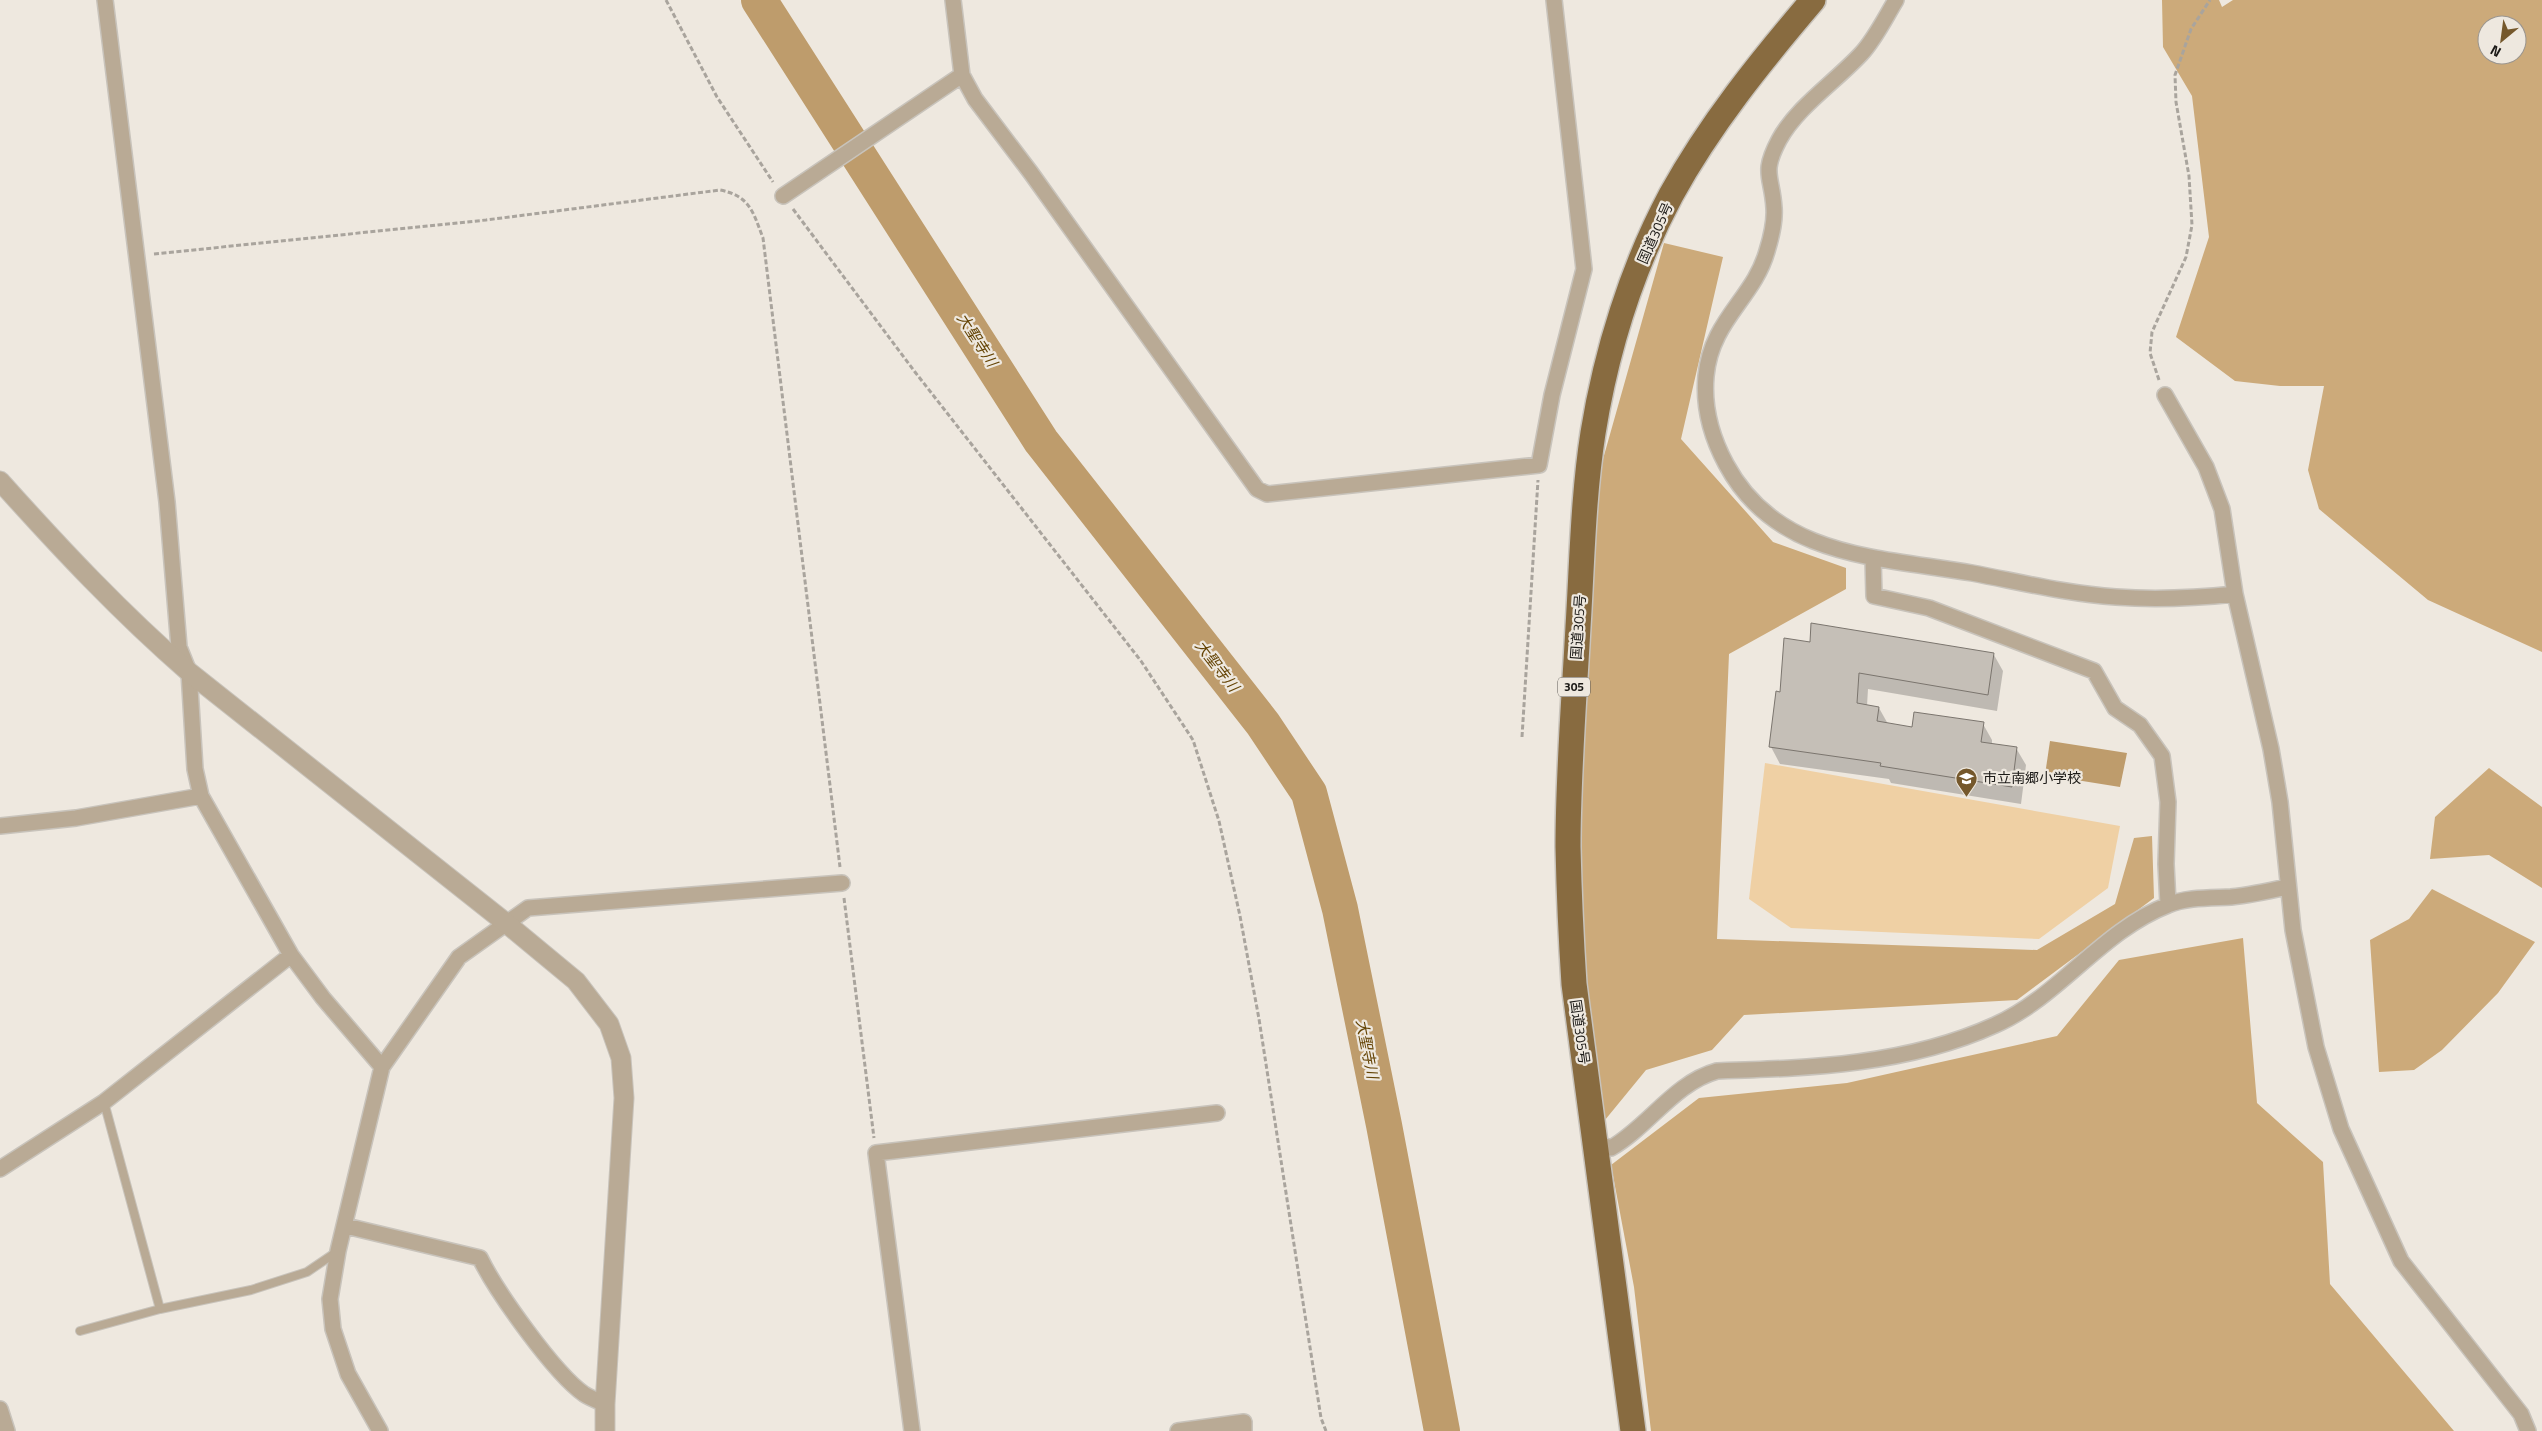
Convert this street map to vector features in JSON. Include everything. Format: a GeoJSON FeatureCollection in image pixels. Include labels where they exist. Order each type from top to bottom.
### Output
{"type":"FeatureCollection","features":[{"type":"Feature","properties":{"kind":"highway","name":"国道305号"},"geometry":{"type":"LineString","coordinates":[[1633,1431],[1574,984],[1568,845],[1573,708],[1587,484],[1593,433],[1604,380],[1630,292],[1650,240],[1672,194],[1752,72],[1813,0]]}},
{"type":"Feature","properties":{"kind":"street"},"geometry":{"type":"LineString","coordinates":[[105,0],[167,502],[178,646],[189,672],[196,769],[201,796],[291,955],[322,998],[382,1067]]}},
{"type":"Feature","properties":{"kind":"street"},"geometry":{"type":"LineString","coordinates":[[953,0],[962,75],[975,99],[1031,173],[1257,489],[1267,494],[1539,465],[1552,395],[1584,269],[1554,0]]}},
{"type":"Feature","properties":{"kind":"street"},"geometry":{"type":"LineString","coordinates":[[1896,0],[1864,51],[1802,112],[1780,138],[1767,169],[1774,210],[1767,251],[1755,279],[1724,322],[1710,352],[1706,377],[1712,438],[1733,477],[1758,507],[1792,532],[1819,545],[1873,558],[2116,597],[2166,598],[2235,594]]}},
{"type":"Feature","properties":{"kind":"street"},"geometry":{"type":"LineString","coordinates":[[783,196],[962,75]]}},
{"type":"Feature","properties":{"kind":"street"},"geometry":{"type":"LineString","coordinates":[[2165,395],[2206,467],[2222,509],[2235,594],[2271,749],[2280,802],[2287,887],[2316,1047],[2341,1129],[2401,1261],[2521,1414],[2528,1431]]}},
{"type":"Feature","properties":{"kind":"street"},"geometry":{"type":"LineString","coordinates":[[0,482],[78,568],[144,632],[189,672],[506,923],[576,982],[609,1024],[621,1058],[624,1098],[605,1404],[605,1431]]}},
{"type":"Feature","properties":{"kind":"street"},"geometry":{"type":"LineString","coordinates":[[1873,558],[1874,596],[1930,608],[2094,671],[2115,708],[2140,725],[2162,756],[2168,802],[2166,864],[2168,904]]}},
{"type":"Feature","properties":{"kind":"street"},"geometry":{"type":"LineString","coordinates":[[0,826],[76,818],[201,796]]}},
{"type":"Feature","properties":{"kind":"street"},"geometry":{"type":"LineString","coordinates":[[380,1431],[348,1374],[334,1329],[330,1300],[338,1251],[346,1226],[382,1067],[460,958],[528,908],[842,883]]}},
{"type":"Feature","properties":{"kind":"street"},"geometry":{"type":"LineString","coordinates":[[1595,1144],[1611,1148],[1626,1140],[1681,1089],[1700,1076],[1717,1072],[1886,1059],[1915,1053],[1996,1025],[2032,1004],[2108,941],[2168,904],[2287,887]]}},
{"type":"Feature","properties":{"kind":"street"},"geometry":{"type":"LineString","coordinates":[[0,1169],[104,1102],[291,955]]}},
{"type":"Feature","properties":{"kind":"street"},"geometry":{"type":"LineString","coordinates":[[912,1431],[876,1153],[1217,1113]]}},
{"type":"Feature","properties":{"kind":"street"},"geometry":{"type":"LineString","coordinates":[[346,1226],[480,1258],[490,1277],[554,1364],[584,1393],[605,1404]]}},
{"type":"Feature","properties":{"kind":"street"},"geometry":{"type":"LineString","coordinates":[[0,1409],[8,1431]]}},
{"type":"Feature","properties":{"kind":"street"},"geometry":{"type":"LineString","coordinates":[[1178,1431],[1244,1422],[1244,1431]]}},
{"type":"Feature","properties":{"kind":"lane"},"geometry":{"type":"LineString","coordinates":[[104,1102],[160,1309]]}},
{"type":"Feature","properties":{"kind":"lane"},"geometry":{"type":"LineString","coordinates":[[80,1331],[160,1309],[251,1290],[307,1272],[338,1251]]}},
{"type":"Feature","properties":{"kind":"path"},"geometry":{"type":"LineString","coordinates":[[666,0],[717,96],[764,170],[914,372],[1141,661],[1193,740],[1219,821],[1240,916],[1259,1019],[1321,1418],[1326,1431]]}},
{"type":"Feature","properties":{"kind":"path"},"geometry":{"type":"LineString","coordinates":[[2165,395],[2150,353],[2150,342],[2162,306],[2186,257],[2192,225],[2190,184],[2176,102],[2175,75],[2191,29],[2210,0]]}},
{"type":"Feature","properties":{"kind":"path"},"geometry":{"type":"LineString","coordinates":[[138,256],[486,220],[720,190],[733,192],[744,199],[752,210],[763,238],[876,1153]]}},
{"type":"Feature","properties":{"kind":"path"},"geometry":{"type":"LineString","coordinates":[[1522,737],[1539,465]]}},
{"type":"Feature","properties":{"kind":"shaded area"},"geometry":{"type":"Polygon","coordinates":[[[2162,0],[2219,0],[2222,7],[2233,0],[2542,0],[2542,652],[2428,600],[2319,509],[2308,470],[2324,386],[2280,386],[2235,381],[2176,337],[2209,237],[2192,96],[2163,47],[2162,0]]]}},
{"type":"Feature","properties":{"kind":"shaded area"},"geometry":{"type":"Polygon","coordinates":[[[1664,243],[1723,257],[1681,439],[1773,542],[1846,568],[1846,589],[1729,654],[1717,939],[2037,950],[2115,904],[2134,838],[2152,836],[2154,898],[2017,1000],[1744,1015],[1712,1050],[1646,1070],[1605,1120],[1587,1054],[1572,865],[1594,491],[1664,243]]]}},
{"type":"Feature","properties":{"kind":"shaded area"},"geometry":{"type":"Polygon","coordinates":[[[2050,741],[2127,753],[2120,787],[2045,775],[2050,741]]]}},
{"type":"Feature","properties":{"kind":"shaded area"},"geometry":{"type":"Polygon","coordinates":[[[1765,763],[2120,826],[2108,888],[2039,939],[1791,928],[1749,899],[1765,763]]]}},
{"type":"Feature","properties":{"kind":"shaded area"},"geometry":{"type":"Polygon","coordinates":[[[2489,768],[2542,807],[2542,888],[2489,855],[2430,859],[2435,817],[2489,768]]]}},
{"type":"Feature","properties":{"kind":"shaded area"},"geometry":{"type":"Polygon","coordinates":[[[2432,889],[2535,942],[2498,993],[2442,1050],[2414,1070],[2379,1072],[2370,940],[2409,919],[2432,889]]]}},
{"type":"Feature","properties":{"kind":"shaded area"},"geometry":{"type":"Polygon","coordinates":[[[2243,938],[2257,1103],[2323,1162],[2330,1284],[2454,1431],[1651,1431],[1634,1287],[1611,1165],[1699,1098],[1847,1083],[2057,1036],[2119,960],[2243,938]]]}},
{"type":"Feature","properties":{"kind":"building"},"geometry":{"type":"Polygon","coordinates":[[[1811,623],[1994,653],[1988,695],[1859,673],[1857,703],[1879,707],[1877,721],[1912,727],[1914,712],[1984,722],[1981,742],[2017,747],[2012,787],[1880,766],[1881,763],[1769,747],[1776,691],[1780,692],[1784,638],[1810,642],[1811,623]]]}},
{"type":"Feature","properties":{"kind":"waterway","name":"大聖寺川"},"geometry":{"type":"LineString","coordinates":[[759,0],[1041,441],[1263,724],[1309,793],[1340,909],[1384,1125],[1442,1431]]}},
{"type":"Feature","properties":{"kind":"place","name":"市立南郷小学校"},"geometry":{"type":"Point","coordinates":[1967,797]}}]}
